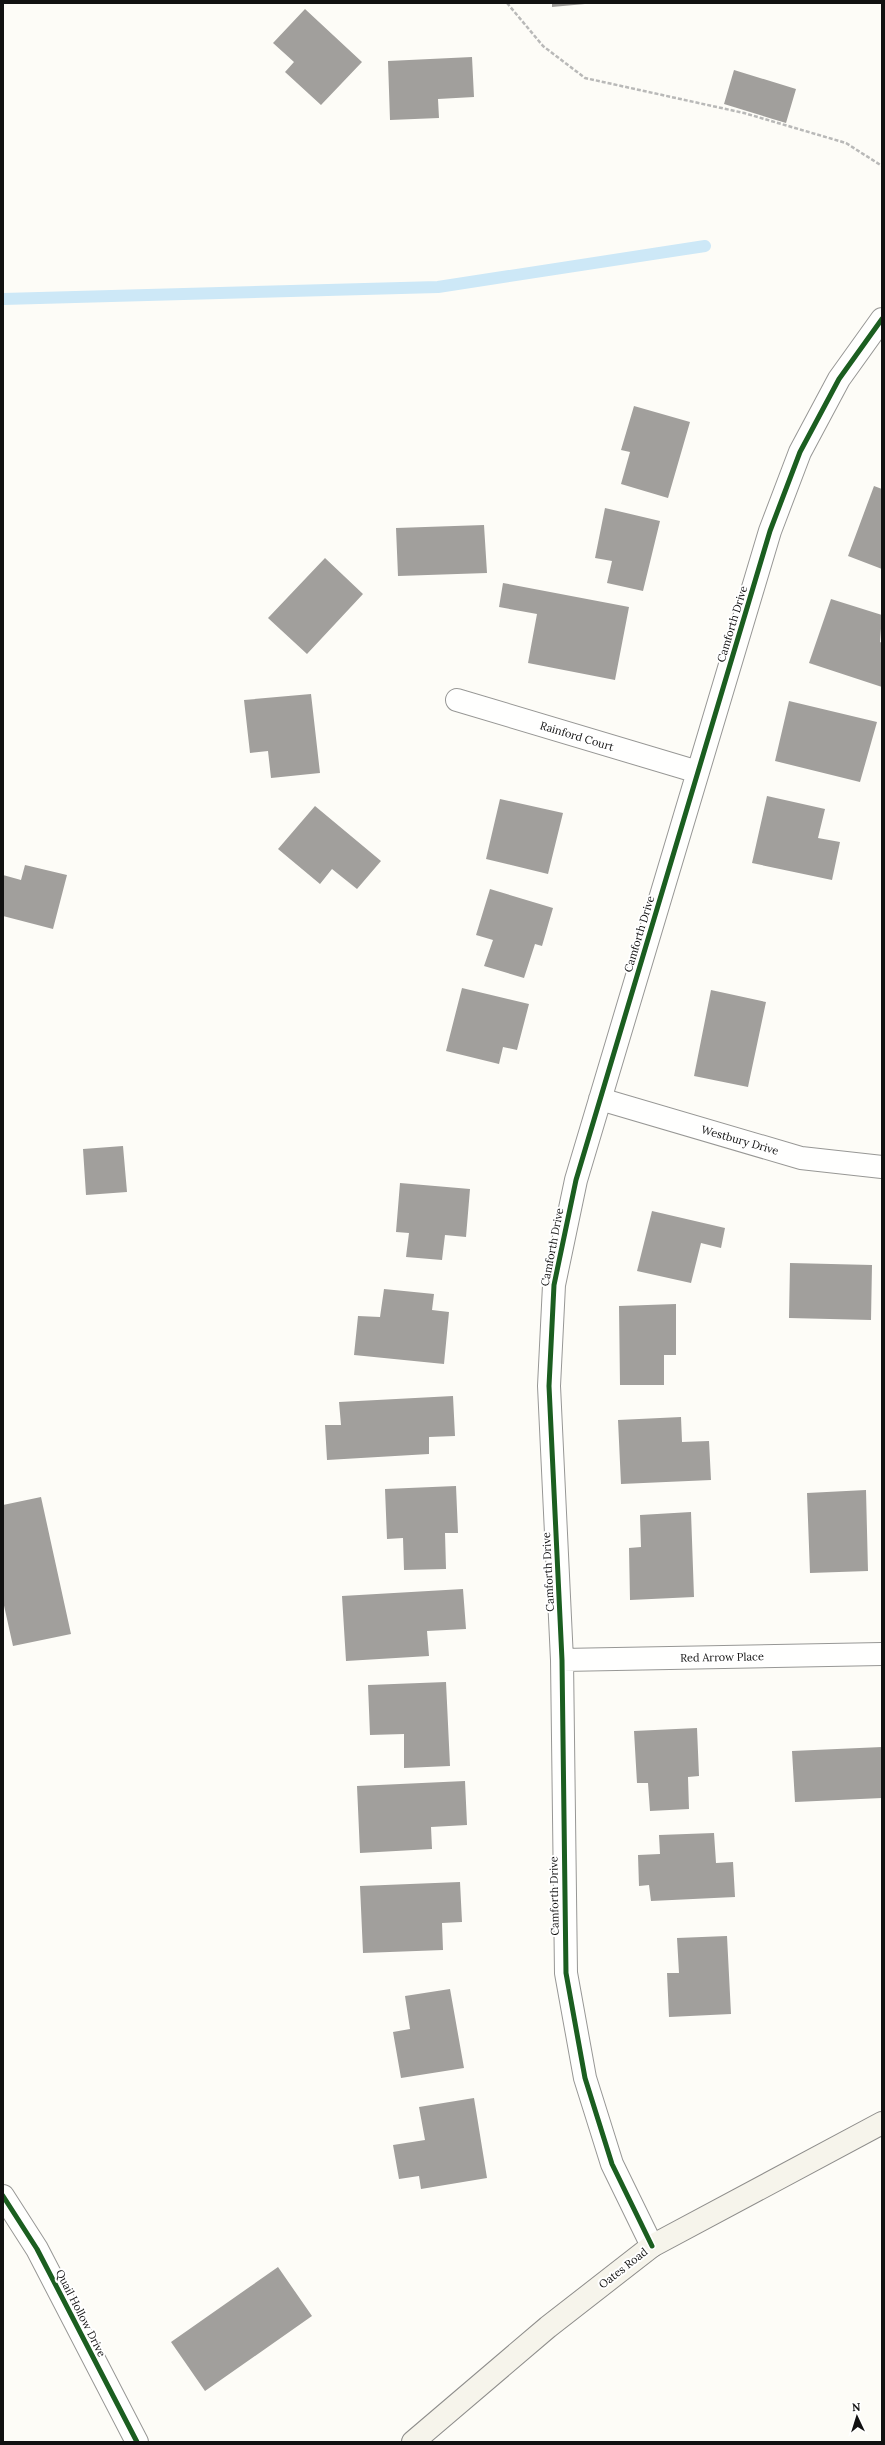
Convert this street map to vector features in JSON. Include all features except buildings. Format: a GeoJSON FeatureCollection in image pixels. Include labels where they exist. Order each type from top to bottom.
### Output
{"type":"FeatureCollection","features":[{"type":"Feature","properties":{"kind":"street","name":"Camforth Drive"},"geometry":{"type":"LineString","coordinates":[[652,2246],[610,2157],[585,2078],[566,1973],[562,1660],[550,1386],[554,1285],[576,1180],[770,531],[800,452],[839,379],[882,319]]}},
{"type":"Feature","properties":{"kind":"street","name":"Rainford Court"},"geometry":{"type":"LineString","coordinates":[[457,700],[698,772]]}},
{"type":"Feature","properties":{"kind":"street","name":"Westbury Drive"},"geometry":{"type":"LineString","coordinates":[[600,1099],[801,1158],[882,1167]]}},
{"type":"Feature","properties":{"kind":"street","name":"Red Arrow Place"},"geometry":{"type":"LineString","coordinates":[[562,1660],[882,1654]]}},
{"type":"Feature","properties":{"kind":"street","name":"Oates Road"},"geometry":{"type":"LineString","coordinates":[[413,2442],[548,2327],[652,2246],[882,2123]]}},
{"type":"Feature","properties":{"kind":"street","name":"Quail Hollow Drive"},"geometry":{"type":"LineString","coordinates":[[3,2196],[37,2249],[137,2442]]}},
{"type":"Feature","properties":{"kind":"path"},"geometry":{"type":"LineString","coordinates":[[507,3],[543,46],[585,78],[744,113],[773,121],[846,143],[882,166]]}},
{"type":"Feature","properties":{"kind":"waterway"},"geometry":{"type":"LineString","coordinates":[[3,299],[438,287],[705,246]]}},
{"type":"Feature","properties":{"kind":"cycle path"},"geometry":{"type":"LineString","coordinates":[[652,2246],[612,2164],[585,2078],[566,1973],[562,1660],[549,1386],[554,1285],[576,1180],[770,531],[800,452],[839,379],[882,319]]}},
{"type":"Feature","properties":{"kind":"cycle path"},"geometry":{"type":"LineString","coordinates":[[3,2196],[37,2249],[137,2442]]}}]}
